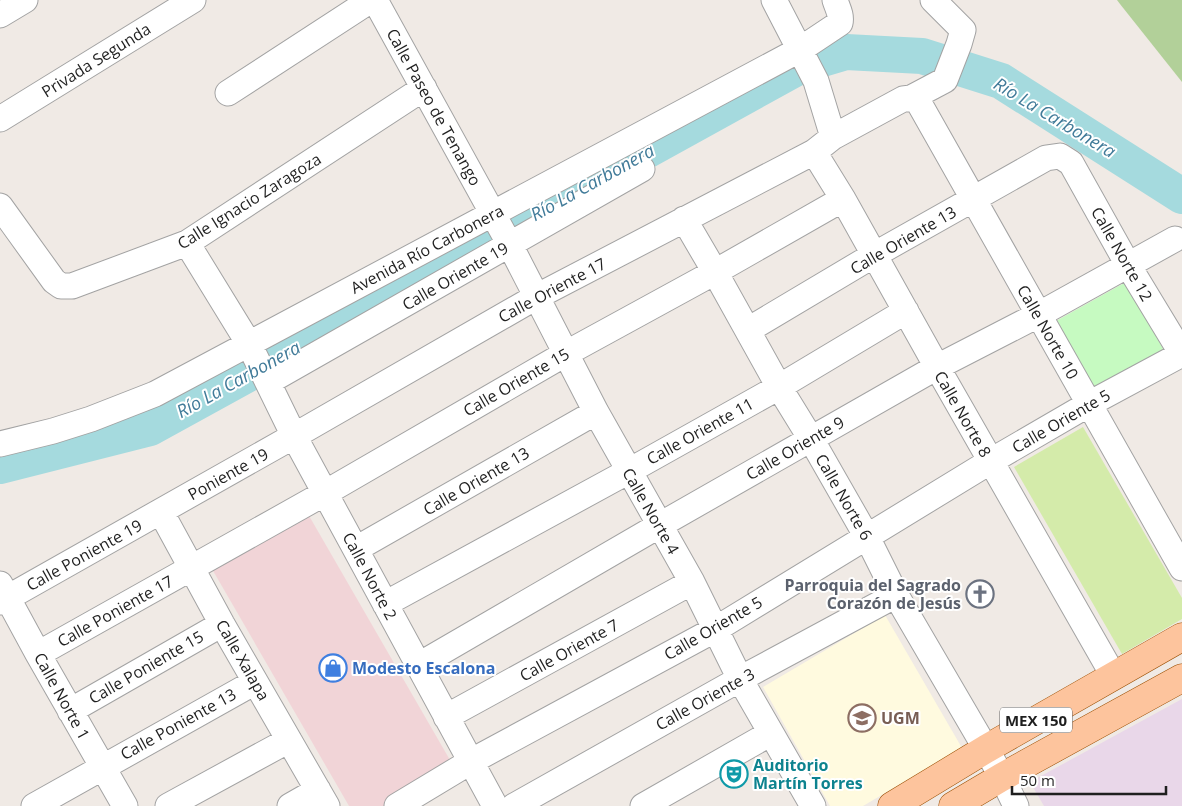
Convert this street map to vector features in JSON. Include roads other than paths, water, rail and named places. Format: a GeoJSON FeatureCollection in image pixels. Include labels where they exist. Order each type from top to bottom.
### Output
{"type":"FeatureCollection","features":[{"type":"Feature","properties":{"kind":"main road","name":"MEX 150"},"geometry":{"type":"LineString","coordinates":[[892,806],[986,749],[1182,637]]}},
{"type":"Feature","properties":{"kind":"main road","name":"MEX 150"},"geometry":{"type":"LineString","coordinates":[[953,806],[1182,678]]}},
{"type":"Feature","properties":{"kind":"street"},"geometry":{"type":"LineString","coordinates":[[0,15],[26,0]]}},
{"type":"Feature","properties":{"kind":"street","name":"Privada Segunda"},"geometry":{"type":"LineString","coordinates":[[0,119],[193,0]]}},
{"type":"Feature","properties":{"kind":"street"},"geometry":{"type":"LineString","coordinates":[[228,93],[371,0]]}},
{"type":"Feature","properties":{"kind":"street","name":"Calle Paseo de Tenango"},"geometry":{"type":"LineString","coordinates":[[375,0],[492,214]]}},
{"type":"Feature","properties":{"kind":"street"},"geometry":{"type":"LineString","coordinates":[[774,0],[816,81],[833,137],[903,99],[911,98],[945,80],[963,30],[932,0]]}},
{"type":"Feature","properties":{"kind":"street","name":"Avenida Río Carbonera"},"geometry":{"type":"LineString","coordinates":[[0,444],[53,431],[91,419],[155,394],[801,49],[837,11]]}},
{"type":"Feature","properties":{"kind":"street","name":"Calle Ignacio Zaragoza"},"geometry":{"type":"LineString","coordinates":[[0,206],[54,282],[61,286],[72,286],[187,244],[424,88]]}},
{"type":"Feature","properties":{"kind":"street","name":"Calle Norte 10"},"geometry":{"type":"LineString","coordinates":[[911,98],[919,103],[1182,568]]}},
{"type":"Feature","properties":{"kind":"street","name":"Calle Oriente 17"},"geometry":{"type":"LineString","coordinates":[[294,436],[536,297],[814,152],[833,137]]}},
{"type":"Feature","properties":{"kind":"street","name":"Calle Norte 8"},"geometry":{"type":"LineString","coordinates":[[814,152],[843,199],[1114,675]]}},
{"type":"Feature","properties":{"kind":"street","name":"Calle Oriente 13"},"geometry":{"type":"LineString","coordinates":[[748,330],[874,255],[1046,158],[1060,156]]}},
{"type":"Feature","properties":{"kind":"street","name":"Calle Norte 12"},"geometry":{"type":"LineString","coordinates":[[1060,156],[1071,163],[1128,265],[1182,354]]}},
{"type":"Feature","properties":{"kind":"street","name":"Calle Oriente 19"},"geometry":{"type":"LineString","coordinates":[[266,377],[510,245],[642,169]]}},
{"type":"Feature","properties":{"kind":"street","name":"Calle Oriente 15"},"geometry":{"type":"LineString","coordinates":[[191,568],[565,354],[843,199]]}},
{"type":"Feature","properties":{"kind":"street","name":"Calle Norte 4"},"geometry":{"type":"LineString","coordinates":[[492,214],[510,245],[596,412],[692,582],[740,679],[813,806]]}},
{"type":"Feature","properties":{"kind":"street","name":"Calle Norte 6"},"geometry":{"type":"LineString","coordinates":[[684,219],[867,537],[896,595],[1002,777],[1016,806]]}},
{"type":"Feature","properties":{"kind":"street","name":"Calle Oriente 9"},"geometry":{"type":"LineString","coordinates":[[419,665],[937,367],[1038,315],[1175,239]]}},
{"type":"Feature","properties":{"kind":"street","name":"Calle Norte 2"},"geometry":{"type":"LineString","coordinates":[[187,244],[249,344],[294,436],[495,806]]}},
{"type":"Feature","properties":{"kind":"street","name":"Calle Oriente 11"},"geometry":{"type":"LineString","coordinates":[[385,604],[779,387],[906,311]]}},
{"type":"Feature","properties":{"kind":"street","name":"Calle Oriente 5"},"geometry":{"type":"LineString","coordinates":[[397,806],[470,762],[716,629],[991,461],[1089,404],[1182,354]]}},
{"type":"Feature","properties":{"kind":"street","name":"Calle Oriente 13"},"geometry":{"type":"LineString","coordinates":[[356,549],[596,412]]}},
{"type":"Feature","properties":{"kind":"street","name":"Poniente 19"},"geometry":{"type":"LineString","coordinates":[[161,512],[294,436]]}},
{"type":"Feature","properties":{"kind":"street","name":"Calle Xalapa"},"geometry":{"type":"LineString","coordinates":[[161,512],[222,624],[323,798]]}},
{"type":"Feature","properties":{"kind":"street","name":"Calle Poniente 19"},"geometry":{"type":"LineString","coordinates":[[2,595],[161,512]]}},
{"type":"Feature","properties":{"kind":"street","name":"Calle Poniente 17"},"geometry":{"type":"LineString","coordinates":[[38,654],[191,568]]}},
{"type":"Feature","properties":{"kind":"street","name":"Calle Oriente 7"},"geometry":{"type":"LineString","coordinates":[[446,718],[692,582]]}},
{"type":"Feature","properties":{"kind":"street","name":"Calle Norte 1"},"geometry":{"type":"LineString","coordinates":[[2,595],[125,806]]}},
{"type":"Feature","properties":{"kind":"street","name":"Calle Oriente 3"},"geometry":{"type":"LineString","coordinates":[[514,806],[740,679],[896,595]]}},
{"type":"Feature","properties":{"kind":"street","name":"Calle Poniente 15"},"geometry":{"type":"LineString","coordinates":[[70,711],[222,624]]}},
{"type":"Feature","properties":{"kind":"street","name":"Calle Poniente 13"},"geometry":{"type":"LineString","coordinates":[[34,806],[255,682]]}},
{"type":"Feature","properties":{"kind":"street"},"geometry":{"type":"LineString","coordinates":[[643,806],[771,733]]}},
{"type":"Feature","properties":{"kind":"street"},"geometry":{"type":"LineString","coordinates":[[168,806],[289,740]]}},
{"type":"Feature","properties":{"kind":"street"},"geometry":{"type":"LineString","coordinates":[[290,806],[323,798]]}},
{"type":"Feature","properties":{"kind":"waterway","name":"Río La Carbonera"},"geometry":{"type":"LineString","coordinates":[[0,466],[150,428],[802,65],[846,52],[922,56],[1001,81],[1182,196]]}},
{"type":"Feature","properties":{"kind":"place","name":"Parroquia del Sagrado Corazón de Jesús"},"geometry":{"type":"Point","coordinates":[980,594]}},
{"type":"Feature","properties":{"kind":"place","name":"Modesto Escalona"},"geometry":{"type":"Point","coordinates":[333,668]}},
{"type":"Feature","properties":{"kind":"place","name":"UGM"},"geometry":{"type":"Point","coordinates":[862,718]}},
{"type":"Feature","properties":{"kind":"place","name":"Auditorio Martín Torres"},"geometry":{"type":"Point","coordinates":[734,774]}}]}
